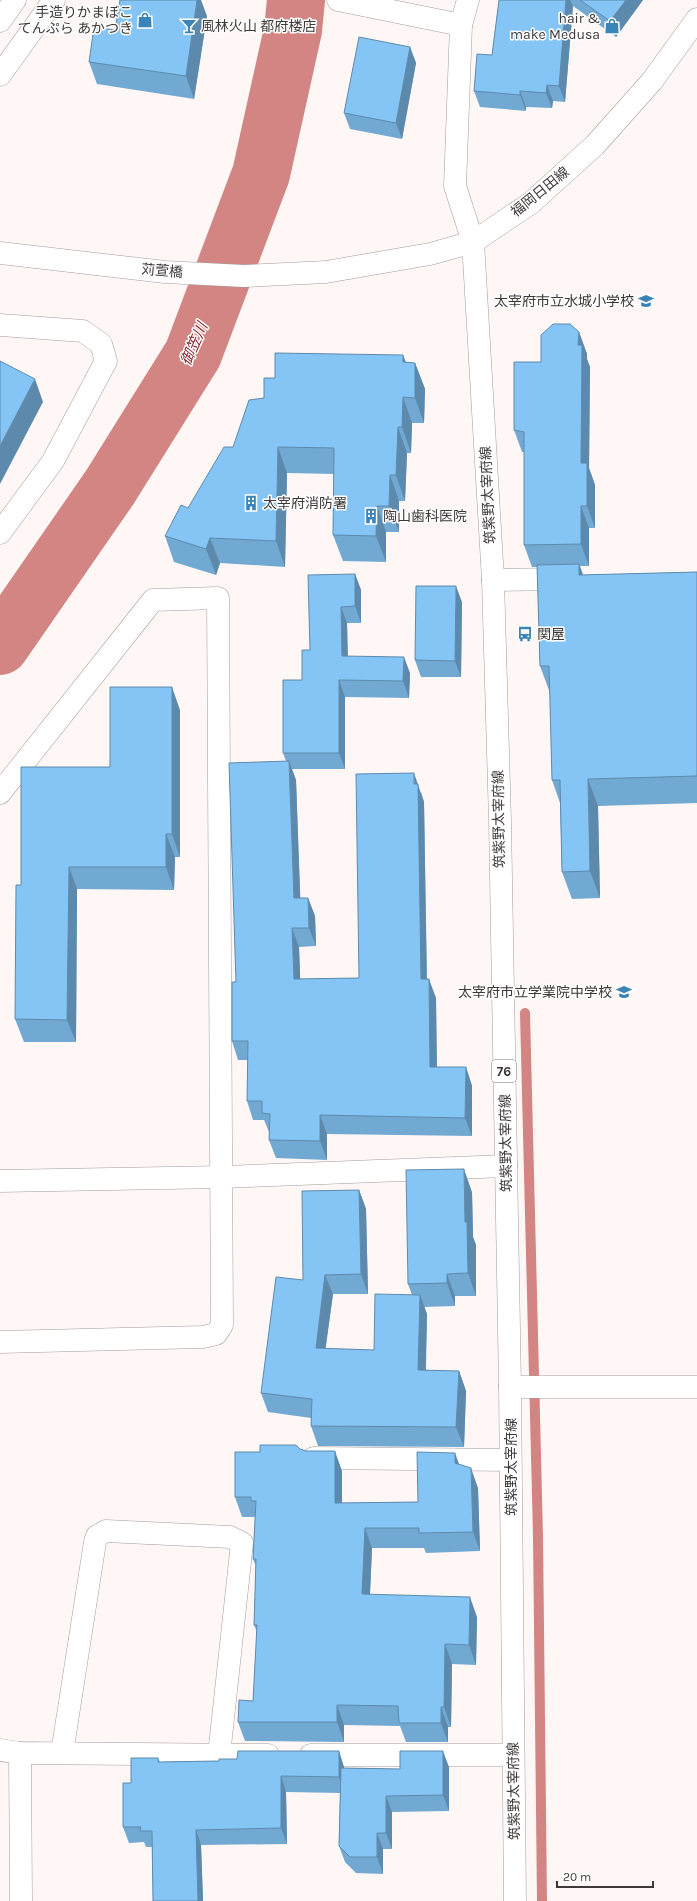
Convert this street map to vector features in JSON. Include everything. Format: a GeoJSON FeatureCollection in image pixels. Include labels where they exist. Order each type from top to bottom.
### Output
{"type":"FeatureCollection","features":[{"type":"Feature","properties":{"kind":"main road"},"geometry":{"type":"LineString","coordinates":[[0,21],[15,0]]}},
{"type":"Feature","properties":{"kind":"main road"},"geometry":{"type":"LineString","coordinates":[[0,75],[54,0]]}},
{"type":"Feature","properties":{"kind":"main road","name":"筑紫野太宰府線"},"geometry":{"type":"LineString","coordinates":[[468,0],[461,25],[455,186],[473,242],[493,580],[500,829],[506,1166],[516,1388],[510,1460],[515,1901]]}},
{"type":"Feature","properties":{"kind":"main road"},"geometry":{"type":"LineString","coordinates":[[352,2],[461,25]]}},
{"type":"Feature","properties":{"kind":"main road","name":"福岡日田線"},"geometry":{"type":"LineString","coordinates":[[326,272],[430,254],[473,242],[531,203],[595,145],[652,81],[697,19]]}},
{"type":"Feature","properties":{"kind":"main road","name":"苅萱橋"},"geometry":{"type":"LineString","coordinates":[[0,253],[165,272],[244,276],[326,272]]}},
{"type":"Feature","properties":{"kind":"main road"},"geometry":{"type":"LineString","coordinates":[[0,325],[83,331],[101,344],[106,361],[53,461],[0,534]]}},
{"type":"Feature","properties":{"kind":"main road"},"geometry":{"type":"LineString","coordinates":[[493,580],[587,578]]}},
{"type":"Feature","properties":{"kind":"main road"},"geometry":{"type":"LineString","coordinates":[[0,793],[153,600],[218,598],[222,1325],[216,1334],[203,1338],[0,1342]]}},
{"type":"Feature","properties":{"kind":"main road"},"geometry":{"type":"LineString","coordinates":[[0,1181],[222,1177],[506,1166]]}},
{"type":"Feature","properties":{"kind":"main road"},"geometry":{"type":"LineString","coordinates":[[516,1388],[697,1387]]}},
{"type":"Feature","properties":{"kind":"main road"},"geometry":{"type":"LineString","coordinates":[[314,1458],[510,1460]]}},
{"type":"Feature","properties":{"kind":"main road"},"geometry":{"type":"LineString","coordinates":[[62,1753],[95,1542],[97,1536],[106,1531],[230,1537],[242,1543],[219,1755]]}},
{"type":"Feature","properties":{"kind":"main road"},"geometry":{"type":"LineString","coordinates":[[21,1901],[10,1752],[219,1755],[514,1755]]}},
{"type":"Feature","properties":{"kind":"building"},"geometry":{"type":"Polygon","coordinates":[[[120,0],[197,0],[186,76],[89,62],[94,27],[115,30],[120,0]]]}},
{"type":"Feature","properties":{"kind":"building"},"geometry":{"type":"Polygon","coordinates":[[[499,0],[566,0],[559,86],[547,85],[546,93],[520,91],[520,95],[474,91],[477,54],[492,55],[499,0]]]}},
{"type":"Feature","properties":{"kind":"building"},"geometry":{"type":"Polygon","coordinates":[[[580,0],[626,0],[610,21],[580,0]]]}},
{"type":"Feature","properties":{"kind":"building"},"geometry":{"type":"Polygon","coordinates":[[[359,37],[410,47],[396,123],[344,113],[359,37]]]}},
{"type":"Feature","properties":{"kind":"building"},"geometry":{"type":"Polygon","coordinates":[[[553,324],[570,324],[579,332],[578,345],[582,345],[581,463],[587,463],[587,506],[581,506],[581,544],[524,545],[524,432],[514,430],[514,362],[541,362],[541,335],[553,324]]]}},
{"type":"Feature","properties":{"kind":"building"},"geometry":{"type":"Polygon","coordinates":[[[275,353],[403,355],[403,362],[415,363],[415,398],[403,397],[402,427],[398,427],[396,475],[390,475],[389,506],[377,506],[376,536],[333,535],[334,448],[278,447],[276,541],[210,538],[206,549],[165,536],[181,505],[188,508],[224,447],[233,447],[249,400],[264,398],[264,378],[275,378],[275,353]]]}},
{"type":"Feature","properties":{"kind":"building"},"geometry":{"type":"Polygon","coordinates":[[[0,361],[35,379],[0,446],[0,361]]]}},
{"type":"Feature","properties":{"kind":"building"},"geometry":{"type":"Polygon","coordinates":[[[579,564],[579,575],[697,572],[697,776],[588,779],[590,871],[562,872],[560,780],[552,780],[549,666],[540,666],[537,565],[579,564]]]}},
{"type":"Feature","properties":{"kind":"building"},"geometry":{"type":"Polygon","coordinates":[[[355,574],[355,606],[341,607],[342,656],[404,657],[403,681],[339,680],[339,753],[283,753],[283,680],[302,680],[302,650],[310,650],[308,575],[355,574]]]}},
{"type":"Feature","properties":{"kind":"building"},"geometry":{"type":"Polygon","coordinates":[[[416,586],[456,586],[455,661],[415,660],[416,586]]]}},
{"type":"Feature","properties":{"kind":"building"},"geometry":{"type":"Polygon","coordinates":[[[110,687],[172,687],[172,834],[166,834],[166,867],[69,867],[67,1020],[15,1019],[16,885],[21,885],[21,767],[110,767],[110,687]]]}},
{"type":"Feature","properties":{"kind":"building"},"geometry":{"type":"Polygon","coordinates":[[[289,761],[294,898],[308,898],[309,928],[292,928],[294,979],[359,978],[356,774],[414,773],[414,784],[418,784],[421,979],[429,979],[430,1067],[466,1067],[465,1118],[320,1115],[320,1141],[269,1140],[270,1114],[262,1113],[262,1101],[247,1101],[248,1041],[232,1041],[232,982],[236,982],[229,763],[289,761]]]}},
{"type":"Feature","properties":{"kind":"building"},"geometry":{"type":"Polygon","coordinates":[[[464,1169],[468,1273],[447,1274],[447,1283],[408,1284],[406,1170],[464,1169]]]}},
{"type":"Feature","properties":{"kind":"building"},"geometry":{"type":"Polygon","coordinates":[[[359,1190],[361,1274],[325,1275],[316,1348],[374,1350],[375,1294],[420,1295],[418,1370],[459,1371],[456,1427],[311,1426],[312,1399],[261,1393],[276,1277],[303,1280],[302,1191],[359,1190]]]}},
{"type":"Feature","properties":{"kind":"building"},"geometry":{"type":"Polygon","coordinates":[[[260,1445],[296,1445],[300,1449],[306,1451],[335,1451],[335,1503],[418,1502],[417,1452],[455,1453],[455,1463],[471,1468],[473,1532],[419,1533],[419,1528],[365,1528],[362,1594],[470,1597],[469,1645],[445,1644],[444,1707],[441,1707],[441,1723],[399,1723],[398,1706],[337,1705],[337,1722],[238,1722],[239,1700],[253,1701],[257,1625],[254,1625],[256,1559],[253,1559],[256,1501],[251,1501],[251,1497],[235,1497],[235,1452],[260,1452],[260,1445]]]}},
{"type":"Feature","properties":{"kind":"building"},"geometry":{"type":"Polygon","coordinates":[[[238,1751],[339,1751],[339,1777],[281,1776],[281,1828],[196,1830],[198,1901],[153,1901],[152,1831],[140,1831],[141,1827],[123,1827],[123,1783],[131,1783],[131,1758],[158,1758],[158,1762],[219,1761],[219,1759],[237,1759],[238,1751]]]}},
{"type":"Feature","properties":{"kind":"building"},"geometry":{"type":"Polygon","coordinates":[[[400,1751],[443,1751],[443,1795],[386,1796],[386,1833],[377,1833],[377,1857],[350,1857],[339,1846],[341,1768],[400,1769],[400,1751]]]}},
{"type":"Feature","properties":{"kind":"waterway","name":"御笠川"},"geometry":{"type":"LineString","coordinates":[[0,646],[110,487],[193,354],[261,174],[293,30],[296,0]]}},
{"type":"Feature","properties":{"kind":"waterway"},"geometry":{"type":"LineString","coordinates":[[525,1013],[538,1536],[542,1901]]}},
{"type":"Feature","properties":{"kind":"place","name":"手造りかまぼこ てんぷら あかつき"},"geometry":{"type":"Point","coordinates":[145,20]}},
{"type":"Feature","properties":{"kind":"place","name":"風林火山 都府楼店"},"geometry":{"type":"Point","coordinates":[189,26]}},
{"type":"Feature","properties":{"kind":"place","name":"hair & make Medusa"},"geometry":{"type":"Point","coordinates":[612,26]}},
{"type":"Feature","properties":{"kind":"place","name":"太宰府市立水城小学校"},"geometry":{"type":"Point","coordinates":[646,301]}},
{"type":"Feature","properties":{"kind":"place","name":"太宰府消防署"},"geometry":{"type":"Point","coordinates":[251,503]}},
{"type":"Feature","properties":{"kind":"place","name":"陶山歯科医院"},"geometry":{"type":"Point","coordinates":[371,516]}},
{"type":"Feature","properties":{"kind":"place","name":"関屋"},"geometry":{"type":"Point","coordinates":[525,634]}},
{"type":"Feature","properties":{"kind":"place","name":"太宰府市立学業院中学校"},"geometry":{"type":"Point","coordinates":[624,992]}}]}
